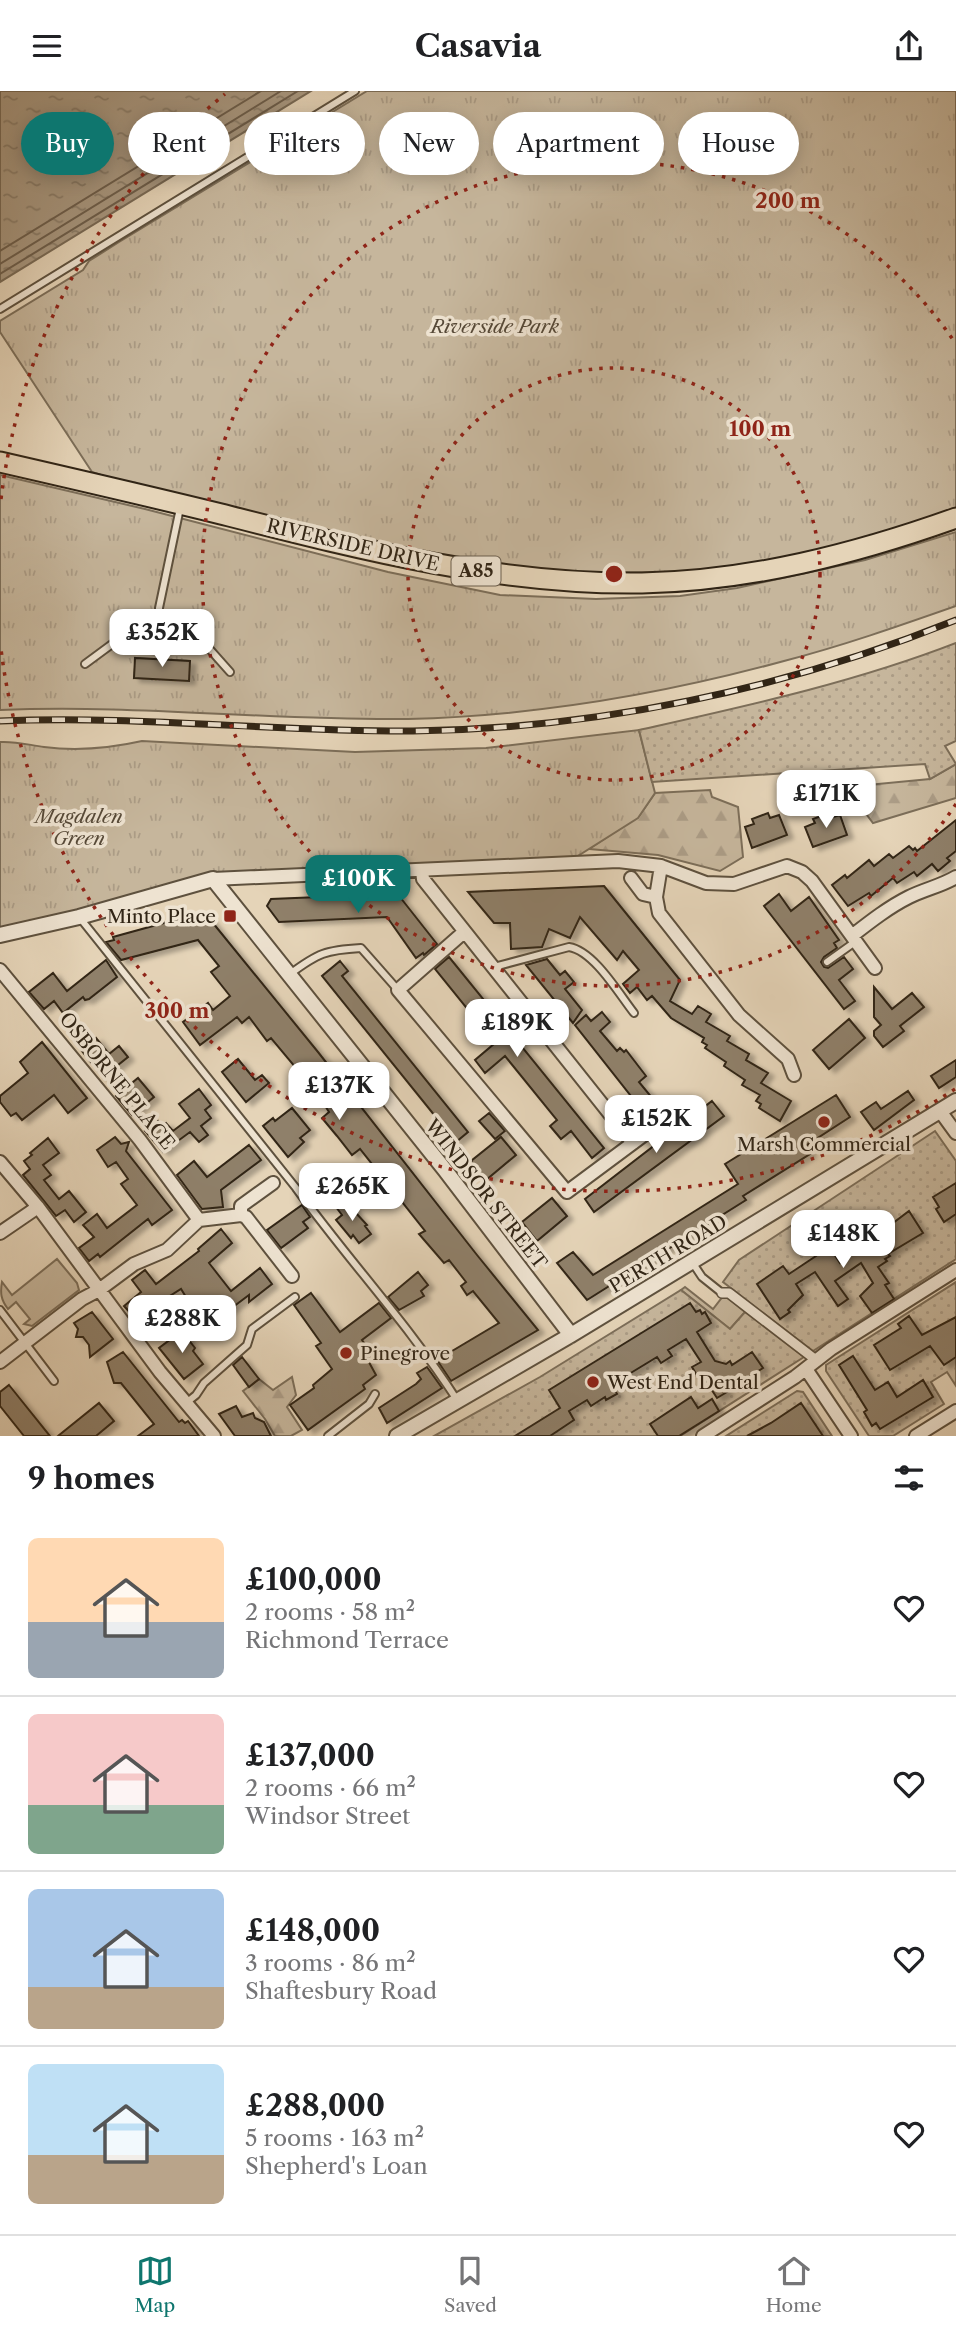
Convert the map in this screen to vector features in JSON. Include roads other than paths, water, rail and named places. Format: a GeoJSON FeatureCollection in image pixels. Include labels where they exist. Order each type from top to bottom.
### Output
{"type":"FeatureCollection","features":[{"type":"Feature","properties":{"kind":"main road","name":"RIVERSIDE DRIVE"},"geometry":{"type":"LineString","coordinates":[[0,462],[398,557],[492,574],[575,582],[698,580],[758,572],[844,554],[956,518]]}},
{"type":"Feature","properties":{"kind":"street"},"geometry":{"type":"LineString","coordinates":[[0,935],[213,879],[618,861],[661,866],[706,883],[734,884],[787,866],[802,872],[812,881],[876,968]]}},
{"type":"Feature","properties":{"kind":"street"},"geometry":{"type":"LineString","coordinates":[[661,866],[656,897],[659,913],[739,1015],[788,1059],[794,1075]]}},
{"type":"Feature","properties":{"kind":"street"},"geometry":{"type":"LineString","coordinates":[[422,870],[423,879],[633,1143]]}},
{"type":"Feature","properties":{"kind":"street"},"geometry":{"type":"LineString","coordinates":[[855,938],[894,905],[956,877]]}},
{"type":"Feature","properties":{"kind":"street"},"geometry":{"type":"LineString","coordinates":[[631,878],[643,894],[656,897]]}},
{"type":"Feature","properties":{"kind":"street","name":"WINDSOR STREET"},"geometry":{"type":"LineString","coordinates":[[213,879],[445,1170],[571,1335]]}},
{"type":"Feature","properties":{"kind":"street"},"geometry":{"type":"LineString","coordinates":[[464,932],[398,990],[567,1192],[676,1111]]}},
{"type":"Feature","properties":{"kind":"street","name":"OSBORNE PLACE"},"geometry":{"type":"LineString","coordinates":[[0,970],[140,1140],[199,1220]]}},
{"type":"Feature","properties":{"kind":"street","name":"PERTH ROAD"},"geometry":{"type":"LineString","coordinates":[[397,1436],[571,1335],[956,1101]]}},
{"type":"Feature","properties":{"kind":"street"},"geometry":{"type":"LineString","coordinates":[[940,1111],[956,1133]]}},
{"type":"Feature","properties":{"kind":"street"},"geometry":{"type":"LineString","coordinates":[[0,1162],[38,1207],[135,1340],[215,1436]]}},
{"type":"Feature","properties":{"kind":"street"},"geometry":{"type":"LineString","coordinates":[[241,1215],[241,1206],[274,1183]]}},
{"type":"Feature","properties":{"kind":"street"},"geometry":{"type":"LineString","coordinates":[[0,1233],[38,1207]]}},
{"type":"Feature","properties":{"kind":"street"},"geometry":{"type":"LineString","coordinates":[[0,1362],[82,1299],[134,1264],[167,1250],[199,1220],[241,1215],[250,1221],[292,1276]]}},
{"type":"Feature","properties":{"kind":"street"},"geometry":{"type":"LineString","coordinates":[[703,1436],[956,1270]]}},
{"type":"Feature","properties":{"kind":"street"},"geometry":{"type":"LineString","coordinates":[[722,1293],[729,1293],[764,1318],[811,1364],[851,1436]]}},
{"type":"Feature","properties":{"kind":"street"},"geometry":{"type":"LineString","coordinates":[[916,1436],[956,1411]]}},
{"type":"Feature","properties":{"kind":"lane"},"geometry":{"type":"LineString","coordinates":[[0,309],[355,91]]}},
{"type":"Feature","properties":{"kind":"lane"},"geometry":{"type":"LineString","coordinates":[[158,634],[159,608],[181,504]]}},
{"type":"Feature","properties":{"kind":"lane"},"geometry":{"type":"LineString","coordinates":[[85,664],[128,633],[198,636],[230,672]]}},
{"type":"Feature","properties":{"kind":"lane"},"geometry":{"type":"LineString","coordinates":[[79,916],[296,1188],[458,1400]]}},
{"type":"Feature","properties":{"kind":"lane"},"geometry":{"type":"LineString","coordinates":[[827,962],[855,938]]}},
{"type":"Feature","properties":{"kind":"lane"},"geometry":{"type":"LineString","coordinates":[[494,967],[569,947],[576,948],[590,957],[634,1013]]}},
{"type":"Feature","properties":{"kind":"lane"},"geometry":{"type":"LineString","coordinates":[[288,975],[315,955],[332,950],[361,948],[398,990]]}},
{"type":"Feature","properties":{"kind":"lane"},"geometry":{"type":"LineString","coordinates":[[692,1262],[702,1277],[722,1293]]}},
{"type":"Feature","properties":{"kind":"lane"},"geometry":{"type":"LineString","coordinates":[[186,1403],[247,1345],[252,1329],[295,1297]]}},
{"type":"Feature","properties":{"kind":"lane"},"geometry":{"type":"LineString","coordinates":[[0,1310],[54,1381]]}},
{"type":"Feature","properties":{"kind":"lane"},"geometry":{"type":"LineString","coordinates":[[135,1340],[175,1310]]}},
{"type":"Feature","properties":{"kind":"lane"},"geometry":{"type":"LineString","coordinates":[[328,1436],[369,1404],[375,1394]]}},
{"type":"Feature","properties":{"kind":"water"},"geometry":{"type":"Polygon","coordinates":[[[0,91],[311,91],[277,112],[244,112],[244,132],[230,141],[230,112],[128,112],[128,175],[174,175],[0,282],[0,91]]]}},
{"type":"Feature","properties":{"kind":"railway"},"geometry":{"type":"LineString","coordinates":[[0,721],[103,720],[361,731],[413,731],[551,723],[689,701],[758,685],[825,666],[956,620]]}},
{"type":"Feature","properties":{"kind":"place","name":"Minto Place"},"geometry":{"type":"Point","coordinates":[230,916]}},
{"type":"Feature","properties":{"kind":"place","name":"Marsh Commercial"},"geometry":{"type":"Point","coordinates":[824,1122]}},
{"type":"Feature","properties":{"kind":"place","name":"Pinegrove"},"geometry":{"type":"Point","coordinates":[346,1353]}},
{"type":"Feature","properties":{"kind":"place","name":"West End Dental"},"geometry":{"type":"Point","coordinates":[593,1382]}},
{"type":"Feature","properties":{"kind":"park label","name":"Riverside Park"},"geometry":{"type":"Point","coordinates":[495,326]}},
{"type":"Feature","properties":{"kind":"park label","name":"Magdalen Green"},"geometry":{"type":"Point","coordinates":[79,827]}}]}
